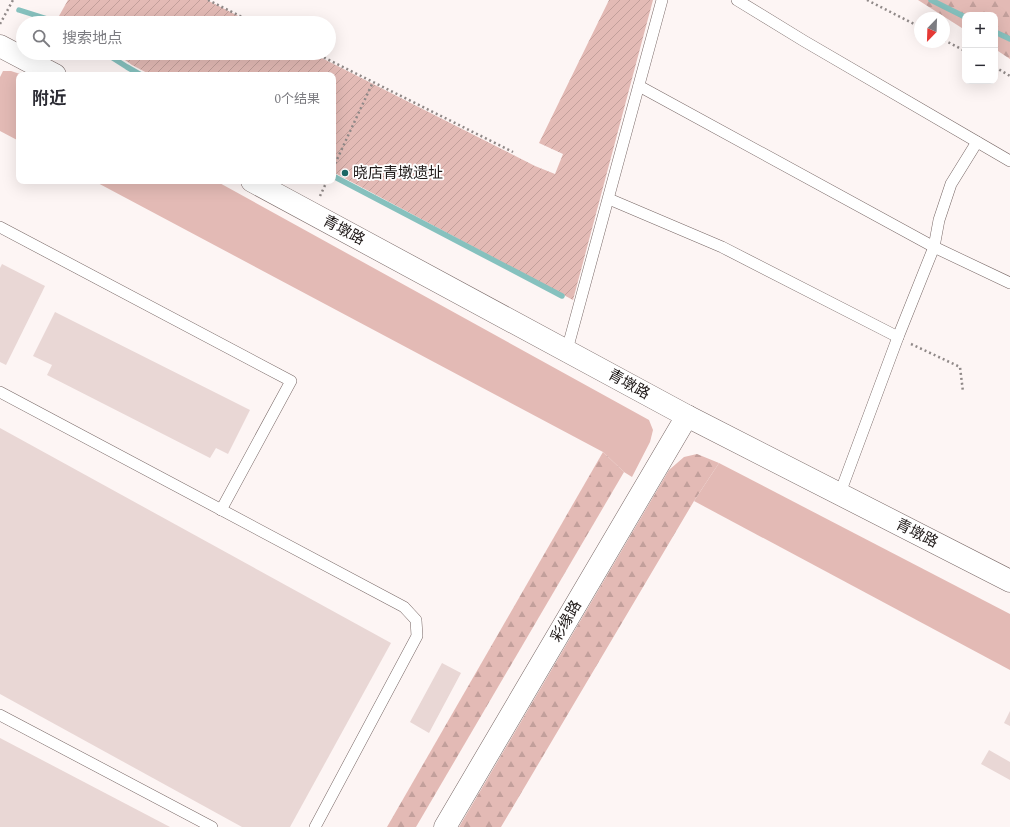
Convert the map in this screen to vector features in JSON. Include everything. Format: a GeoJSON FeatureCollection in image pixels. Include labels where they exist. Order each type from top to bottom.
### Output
{"type":"FeatureCollection","features":[{"type":"Feature","properties":{"kind":"main road"},"geometry":{"type":"LineString","coordinates":[[0,46],[16,54]]}},
{"type":"Feature","properties":{"kind":"main road"},"geometry":{"type":"LineString","coordinates":[[27,60],[49,72]]}},
{"type":"Feature","properties":{"kind":"main road","name":"青墩路"},"geometry":{"type":"LineString","coordinates":[[258,184],[687,416],[1010,581]]}},
{"type":"Feature","properties":{"kind":"main road","name":"彩缘路"},"geometry":{"type":"LineString","coordinates":[[445,827],[687,416]]}},
{"type":"Feature","properties":{"kind":"lane"},"geometry":{"type":"LineString","coordinates":[[567,350],[662,0]]}},
{"type":"Feature","properties":{"kind":"lane"},"geometry":{"type":"LineString","coordinates":[[738,0],[804,41],[1010,161]]}},
{"type":"Feature","properties":{"kind":"lane"},"geometry":{"type":"LineString","coordinates":[[639,86],[934,247],[1010,283]]}},
{"type":"Feature","properties":{"kind":"lane"},"geometry":{"type":"LineString","coordinates":[[840,493],[934,247],[939,220],[951,184],[977,142]]}},
{"type":"Feature","properties":{"kind":"lane"},"geometry":{"type":"LineString","coordinates":[[609,199],[722,247],[898,338]]}},
{"type":"Feature","properties":{"kind":"lane"},"geometry":{"type":"LineString","coordinates":[[0,227],[290,381],[221,510]]}},
{"type":"Feature","properties":{"kind":"lane"},"geometry":{"type":"LineString","coordinates":[[0,392],[404,607],[416,620],[417,636],[315,827]]}},
{"type":"Feature","properties":{"kind":"lane"},"geometry":{"type":"LineString","coordinates":[[0,715],[212,827]]}},
{"type":"Feature","properties":{"kind":"path"},"geometry":{"type":"LineString","coordinates":[[0,24],[13,0]]}},
{"type":"Feature","properties":{"kind":"path"},"geometry":{"type":"LineString","coordinates":[[208,0],[240,16]]}},
{"type":"Feature","properties":{"kind":"path"},"geometry":{"type":"LineString","coordinates":[[867,0],[914,24]]}},
{"type":"Feature","properties":{"kind":"path"},"geometry":{"type":"LineString","coordinates":[[950,43],[962,49]]}},
{"type":"Feature","properties":{"kind":"path"},"geometry":{"type":"LineString","coordinates":[[329,60],[513,152]]}},
{"type":"Feature","properties":{"kind":"path"},"geometry":{"type":"LineString","coordinates":[[998,69],[1010,76]]}},
{"type":"Feature","properties":{"kind":"path"},"geometry":{"type":"LineString","coordinates":[[336,162],[373,82]]}},
{"type":"Feature","properties":{"kind":"path"},"geometry":{"type":"LineString","coordinates":[[898,338],[960,368],[962,392]]}},
{"type":"Feature","properties":{"kind":"green space"},"geometry":{"type":"Polygon","coordinates":[[[68,0],[207,0],[238,16],[59,16],[68,0]]]}},
{"type":"Feature","properties":{"kind":"green space"},"geometry":{"type":"Polygon","coordinates":[[[609,0],[653,0],[573,300],[336,174],[336,72],[145,72],[125,60],[326,60],[535,166],[555,174],[563,154],[539,143],[609,0]]]}},
{"type":"Feature","properties":{"kind":"green space"},"geometry":{"type":"Polygon","coordinates":[[[918,0],[1010,0],[1010,59],[998,51],[998,12],[962,12],[962,28],[950,20],[950,12],[937,12],[918,0]]]}},
{"type":"Feature","properties":{"kind":"green space"},"geometry":{"type":"Polygon","coordinates":[[[3,71],[16,73],[16,139],[0,131],[0,77],[3,71]]]}},
{"type":"Feature","properties":{"kind":"green space"},"geometry":{"type":"Polygon","coordinates":[[[100,184],[221,184],[649,420],[653,430],[650,442],[632,477],[624,472],[603,452],[100,184]]]}},
{"type":"Feature","properties":{"kind":"green space"},"geometry":{"type":"Polygon","coordinates":[[[603,452],[624,472],[416,827],[387,827],[603,452]]]}},
{"type":"Feature","properties":{"kind":"green space"},"geometry":{"type":"Polygon","coordinates":[[[697,454],[719,463],[694,501],[501,827],[459,827],[669,470],[684,457],[697,454]]]}},
{"type":"Feature","properties":{"kind":"green space"},"geometry":{"type":"Polygon","coordinates":[[[719,463],[1010,614],[1010,670],[694,501],[719,463]]]}},
{"type":"Feature","properties":{"kind":"building"},"geometry":{"type":"Polygon","coordinates":[[[2,264],[45,286],[6,365],[0,362],[0,268],[2,264]]]}},
{"type":"Feature","properties":{"kind":"building"},"geometry":{"type":"Polygon","coordinates":[[[55,312],[250,410],[228,454],[216,448],[210,458],[47,375],[52,365],[33,356],[55,312]]]}},
{"type":"Feature","properties":{"kind":"building"},"geometry":{"type":"Polygon","coordinates":[[[0,428],[391,643],[290,827],[242,827],[0,694],[0,428]]]}},
{"type":"Feature","properties":{"kind":"building"},"geometry":{"type":"Polygon","coordinates":[[[442,663],[461,673],[429,733],[410,722],[442,663]]]}},
{"type":"Feature","properties":{"kind":"building"},"geometry":{"type":"Polygon","coordinates":[[[1010,711],[1010,726],[1004,723],[1010,711]]]}},
{"type":"Feature","properties":{"kind":"building"},"geometry":{"type":"Polygon","coordinates":[[[0,738],[170,827],[0,827],[0,738]]]}},
{"type":"Feature","properties":{"kind":"building"},"geometry":{"type":"Polygon","coordinates":[[[989,750],[1010,762],[1010,780],[981,764],[989,750]]]}},
{"type":"Feature","properties":{"kind":"waterway"},"geometry":{"type":"LineString","coordinates":[[931,0],[962,16]]}},
{"type":"Feature","properties":{"kind":"waterway"},"geometry":{"type":"LineString","coordinates":[[19,10],[38,16]]}},
{"type":"Feature","properties":{"kind":"waterway"},"geometry":{"type":"LineString","coordinates":[[998,33],[1010,39]]}},
{"type":"Feature","properties":{"kind":"waterway"},"geometry":{"type":"LineString","coordinates":[[116,60],[136,72]]}},
{"type":"Feature","properties":{"kind":"waterway"},"geometry":{"type":"LineString","coordinates":[[336,178],[562,296]]}},
{"type":"Feature","properties":{"kind":"place","name":"晓店青墩遗址"},"geometry":{"type":"Point","coordinates":[345,173]}}]}
